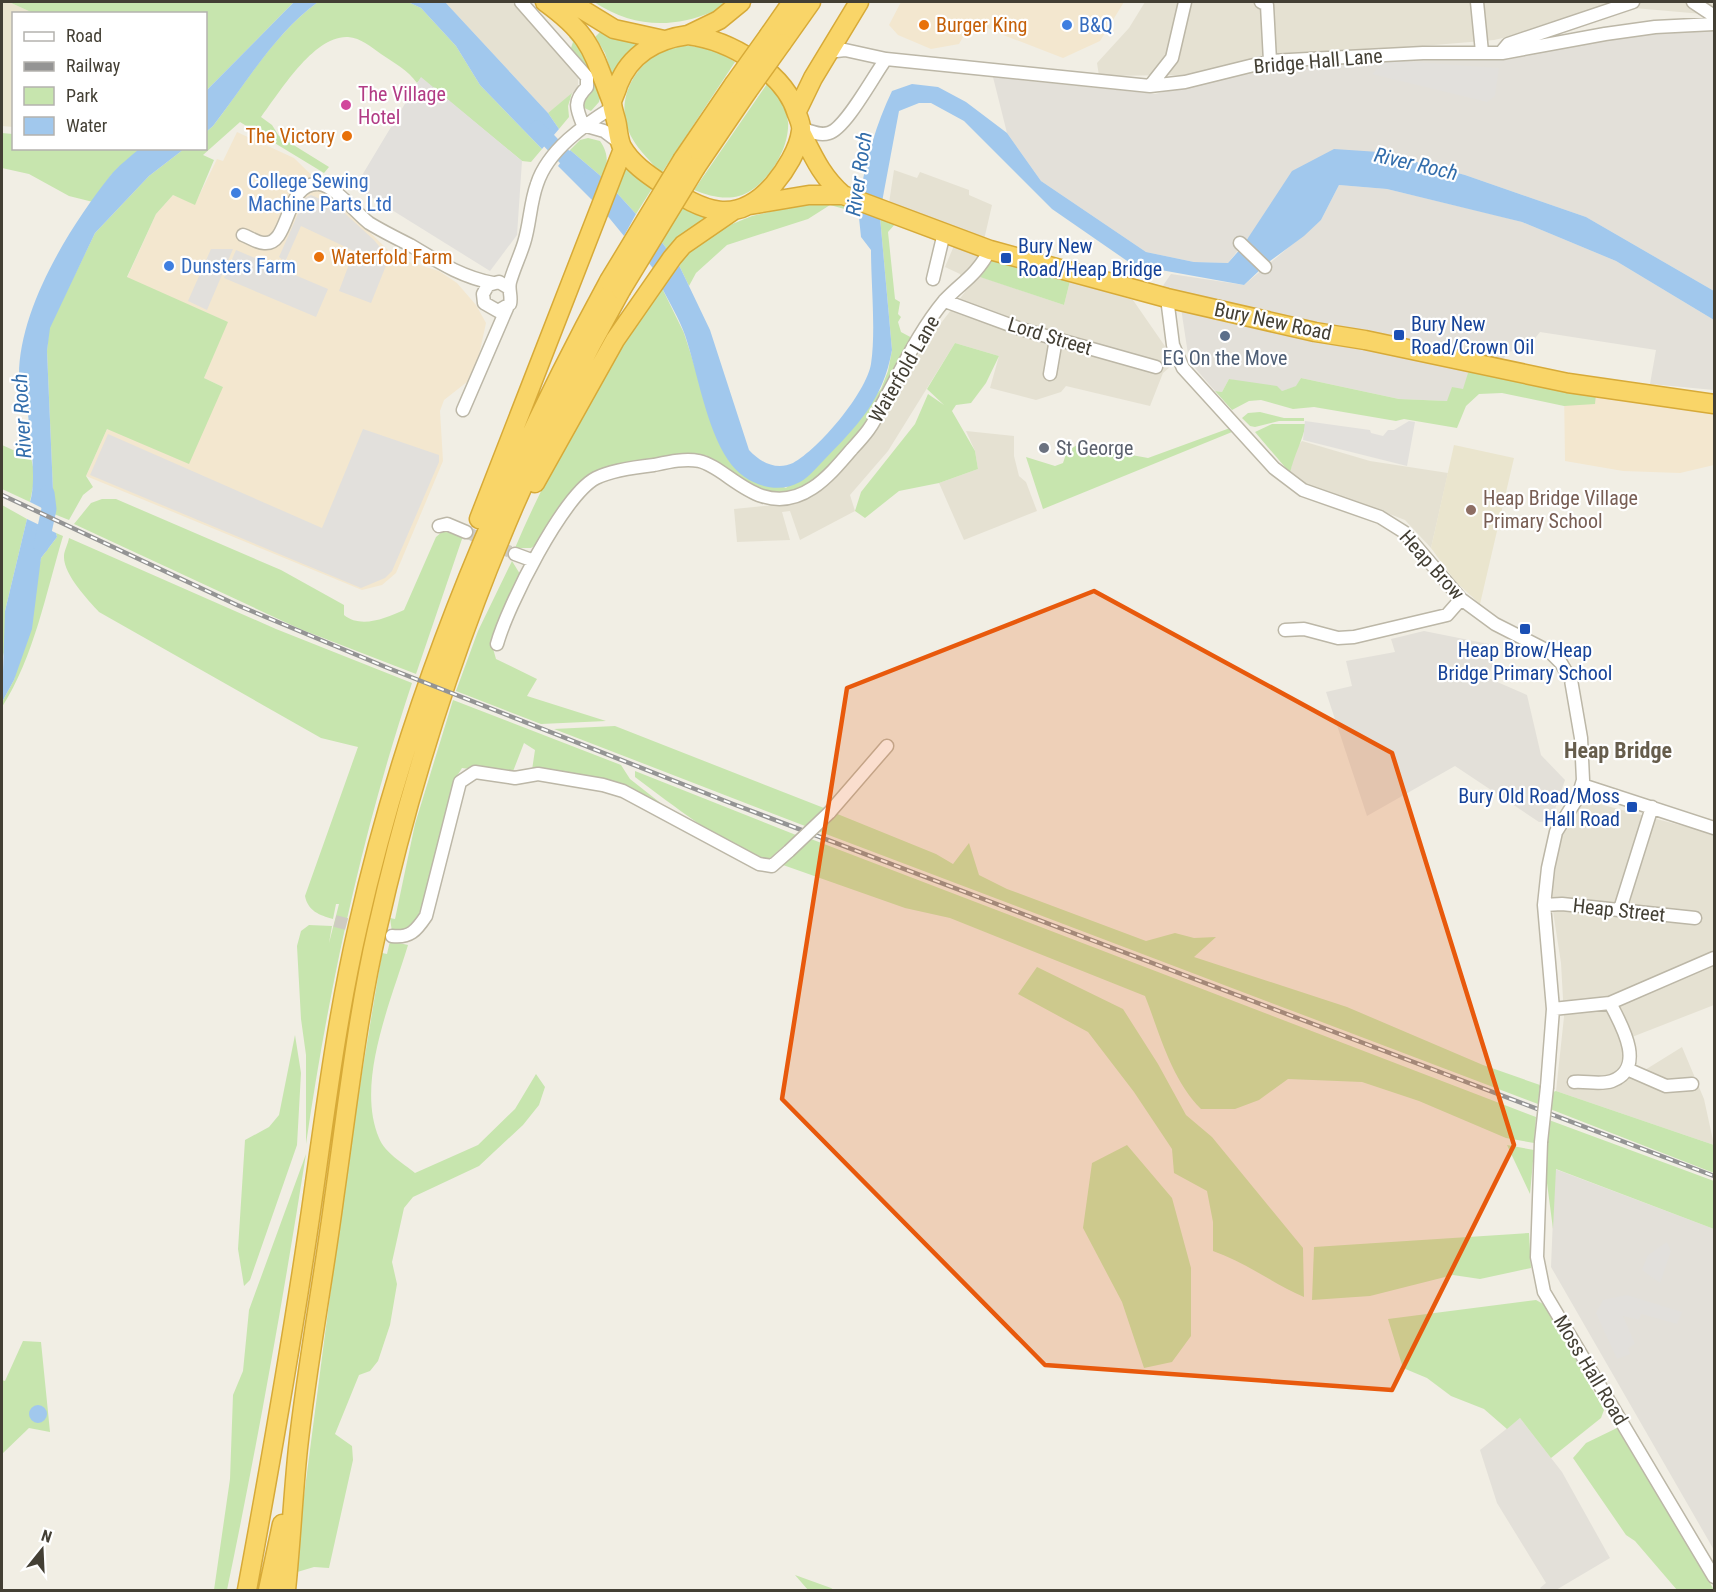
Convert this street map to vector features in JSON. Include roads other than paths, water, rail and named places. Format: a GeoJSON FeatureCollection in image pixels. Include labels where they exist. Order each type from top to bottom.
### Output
{"type":"FeatureCollection","features":[{"type":"Feature","properties":{"kind":"highway"},"geometry":{"type":"LineString","coordinates":[[451,616],[467,552],[620,152],[613,105],[586,39],[576,27],[544,2]]}},
{"type":"Feature","properties":{"kind":"highway"},"geometry":{"type":"LineString","coordinates":[[570,2],[614,29],[664,39]]}},
{"type":"Feature","properties":{"kind":"highway"},"geometry":{"type":"LineString","coordinates":[[613,105],[628,66],[644,50],[664,39],[688,35],[720,20],[741,2]]}},
{"type":"Feature","properties":{"kind":"highway"},"geometry":{"type":"LineString","coordinates":[[775,39],[792,2]]}},
{"type":"Feature","properties":{"kind":"highway"},"geometry":{"type":"LineString","coordinates":[[247,1590],[287,1374],[338,1035],[358,926],[394,792],[451,616],[487,526],[529,435],[615,285],[689,163],[775,39],[811,2]]}},
{"type":"Feature","properties":{"kind":"highway"},"geometry":{"type":"LineString","coordinates":[[492,559],[586,388],[643,299],[683,245],[772,186],[785,169],[800,124],[809,86],[859,2]]}},
{"type":"Feature","properties":{"kind":"highway"},"geometry":{"type":"LineString","coordinates":[[688,35],[727,45],[773,76],[789,93],[800,124]]}},
{"type":"Feature","properties":{"kind":"highway","name":"Bury New Road"},"geometry":{"type":"LineString","coordinates":[[800,124],[818,168],[829,183],[850,198],[990,250],[1167,298],[1278,324],[1546,379],[1672,400],[1714,404]]}},
{"type":"Feature","properties":{"kind":"highway"},"geometry":{"type":"LineString","coordinates":[[620,152],[646,173],[693,204],[713,210],[742,207]]}},
{"type":"Feature","properties":{"kind":"highway","name":"Bury New Road"},"geometry":{"type":"LineString","coordinates":[[742,207],[809,195],[850,198]]}},
{"type":"Feature","properties":{"kind":"highway"},"geometry":{"type":"LineString","coordinates":[[286,1590],[298,1446],[352,1069],[376,932],[406,811],[436,715],[492,559],[548,428],[615,285]]}},
{"type":"Feature","properties":{"kind":"highway"},"geometry":{"type":"LineString","coordinates":[[268,1590],[298,1446]]}},
{"type":"Feature","properties":{"kind":"highway"},"geometry":{"type":"LineString","coordinates":[[238,1590],[263,1505]]}},
{"type":"Feature","properties":{"kind":"street"},"geometry":{"type":"LineString","coordinates":[[521,2],[587,77],[587,87],[577,97],[575,106],[580,128]]}},
{"type":"Feature","properties":{"kind":"street"},"geometry":{"type":"LineString","coordinates":[[1150,86],[1172,58],[1185,2]]}},
{"type":"Feature","properties":{"kind":"street"},"geometry":{"type":"LineString","coordinates":[[1261,2],[1267,5],[1269,14],[1270,61]]}},
{"type":"Feature","properties":{"kind":"street"},"geometry":{"type":"LineString","coordinates":[[1477,2],[1482,52]]}},
{"type":"Feature","properties":{"kind":"street"},"geometry":{"type":"LineString","coordinates":[[1502,53],[1508,44],[1633,2]]}},
{"type":"Feature","properties":{"kind":"street"},"geometry":{"type":"LineString","coordinates":[[1693,2],[1714,16]]}},
{"type":"Feature","properties":{"kind":"street","name":"Bridge Hall Lane"},"geometry":{"type":"LineString","coordinates":[[828,52],[845,50],[886,59],[1150,86],[1185,82],[1270,61],[1502,53],[1655,27],[1714,24]]}},
{"type":"Feature","properties":{"kind":"street"},"geometry":{"type":"LineString","coordinates":[[800,124],[819,134],[830,133],[841,125],[886,59]]}},
{"type":"Feature","properties":{"kind":"street"},"geometry":{"type":"LineString","coordinates":[[463,410],[481,374],[492,338],[512,298],[509,288],[514,266],[524,243],[537,181],[545,166],[580,128],[613,105]]}},
{"type":"Feature","properties":{"kind":"street"},"geometry":{"type":"LineString","coordinates":[[580,128],[604,131],[620,152]]}},
{"type":"Feature","properties":{"kind":"street"},"geometry":{"type":"LineString","coordinates":[[243,235],[264,243],[272,242],[279,236],[299,192],[309,185],[319,184],[328,187],[370,223],[463,276],[504,284],[509,288]]}},
{"type":"Feature","properties":{"kind":"street"},"geometry":{"type":"LineString","coordinates":[[933,279],[944,232]]}},
{"type":"Feature","properties":{"kind":"street"},"geometry":{"type":"LineString","coordinates":[[1240,243],[1265,267]]}},
{"type":"Feature","properties":{"kind":"street","name":"Waterfold Lane"},"geometry":{"type":"LineString","coordinates":[[497,644],[551,529],[575,497],[597,477],[642,466],[690,460],[705,463],[739,487],[763,497],[793,498],[816,487],[875,422],[880,408],[932,318],[945,301],[979,270],[990,250]]}},
{"type":"Feature","properties":{"kind":"street"},"geometry":{"type":"LineString","coordinates":[[492,338],[492,324],[485,303],[485,289],[514,266]]}},
{"type":"Feature","properties":{"kind":"street"},"geometry":{"type":"LineString","coordinates":[[463,276],[485,303],[498,311],[507,308]]}},
{"type":"Feature","properties":{"kind":"street","name":"Heap Brow"},"geometry":{"type":"LineString","coordinates":[[1167,298],[1173,345],[1183,368],[1274,468],[1304,490],[1380,517],[1404,532],[1461,599],[1495,624],[1542,647],[1561,663],[1571,680],[1576,702],[1581,738],[1582,785]]}},
{"type":"Feature","properties":{"kind":"street","name":"Lord Street"},"geometry":{"type":"LineString","coordinates":[[945,301],[1056,339],[1156,367]]}},
{"type":"Feature","properties":{"kind":"street"},"geometry":{"type":"LineString","coordinates":[[1050,374],[1056,339]]}},
{"type":"Feature","properties":{"kind":"street"},"geometry":{"type":"LineString","coordinates":[[439,526],[447,524],[466,532]]}},
{"type":"Feature","properties":{"kind":"street"},"geometry":{"type":"LineString","coordinates":[[515,554],[534,561]]}},
{"type":"Feature","properties":{"kind":"street"},"geometry":{"type":"LineString","coordinates":[[1285,630],[1304,628],[1338,638],[1354,637],[1447,615],[1461,599]]}},
{"type":"Feature","properties":{"kind":"street"},"geometry":{"type":"LineString","coordinates":[[392,936],[405,938],[416,931],[426,916],[460,782],[475,772],[515,778],[538,774],[603,785],[623,791],[759,864],[772,866],[829,813],[886,746]]}},
{"type":"Feature","properties":{"kind":"street"},"geometry":{"type":"LineString","coordinates":[[1582,785],[1714,828]]}},
{"type":"Feature","properties":{"kind":"street","name":"Moss Hall Road"},"geometry":{"type":"LineString","coordinates":[[1582,785],[1556,832],[1548,868],[1544,905],[1553,1009],[1541,1142],[1537,1257],[1544,1292],[1714,1577]]}},
{"type":"Feature","properties":{"kind":"street"},"geometry":{"type":"LineString","coordinates":[[1620,909],[1652,807]]}},
{"type":"Feature","properties":{"kind":"street","name":"Heap Street"},"geometry":{"type":"LineString","coordinates":[[1544,905],[1562,904],[1695,918]]}},
{"type":"Feature","properties":{"kind":"street"},"geometry":{"type":"LineString","coordinates":[[1553,1009],[1610,1003],[1714,958]]}},
{"type":"Feature","properties":{"kind":"street"},"geometry":{"type":"LineString","coordinates":[[1574,1082],[1612,1080],[1627,1069],[1629,1057],[1627,1039],[1610,1003]]}},
{"type":"Feature","properties":{"kind":"street"},"geometry":{"type":"LineString","coordinates":[[1627,1069],[1666,1086],[1692,1084]]}},
{"type":"Feature","properties":{"kind":"water"},"geometry":{"type":"Polygon","coordinates":[[[294,2],[318,2],[274,44],[207,131],[207,90],[294,2]]]}},
{"type":"Feature","properties":{"kind":"water"},"geometry":{"type":"Polygon","coordinates":[[[408,2],[445,2],[548,113],[559,129],[542,149],[480,85],[456,46],[421,8],[408,2]]]}},
{"type":"Feature","properties":{"kind":"water"},"geometry":{"type":"Polygon","coordinates":[[[912,84],[938,87],[966,102],[1007,133],[1041,181],[1146,252],[1194,262],[1228,263],[1242,247],[1263,267],[1244,285],[1133,265],[1052,209],[964,121],[931,103],[919,103],[899,111],[882,202],[860,194],[873,141],[892,91],[912,84]]]}},
{"type":"Feature","properties":{"kind":"water"},"geometry":{"type":"Polygon","coordinates":[[[1334,149],[1379,152],[1465,175],[1586,217],[1714,291],[1714,320],[1616,261],[1522,222],[1387,189],[1339,185],[1321,220],[1304,236],[1266,264],[1244,244],[1292,171],[1334,149]]]}},
{"type":"Feature","properties":{"kind":"water"},"geometry":{"type":"Polygon","coordinates":[[[138,150],[183,150],[149,176],[95,233],[50,328],[47,351],[54,514],[30,502],[33,482],[31,442],[27,407],[20,391],[20,364],[24,335],[33,306],[60,249],[93,198],[120,165],[138,150]]]}},
{"type":"Feature","properties":{"kind":"water"},"geometry":{"type":"Polygon","coordinates":[[[570,150],[603,178],[593,201],[558,166],[570,150]]]}},
{"type":"Feature","properties":{"kind":"water"},"geometry":{"type":"Polygon","coordinates":[[[616,192],[636,214],[624,236],[606,214],[616,192]]]}},
{"type":"Feature","properties":{"kind":"water"},"geometry":{"type":"Polygon","coordinates":[[[858,208],[880,217],[892,350],[888,368],[867,411],[807,477],[800,482],[780,488],[760,485],[734,468],[720,447],[708,416],[685,335],[661,286],[677,261],[710,330],[749,450],[758,458],[775,466],[793,463],[815,446],[840,419],[860,390],[871,364],[873,322],[871,250],[861,237],[858,208]]]}},
{"type":"Feature","properties":{"kind":"water"},"geometry":{"type":"Polygon","coordinates":[[[661,241],[669,252],[656,272],[648,262],[661,241]]]}},
{"type":"Feature","properties":{"kind":"water"},"geometry":{"type":"Polygon","coordinates":[[[27,519],[56,533],[57,537],[41,558],[32,629],[14,680],[2,702],[5,611],[27,519]]]}},
{"type":"Feature","properties":{"kind":"water"},"geometry":{"type":"Polygon","coordinates":[[[38,1405],[44,1408],[47,1414],[44,1420],[38,1423],[32,1420],[29,1414],[32,1408],[38,1405]]]}},
{"type":"Feature","properties":{"kind":"waterway","name":"River Roch"},"geometry":{"type":"LineString","coordinates":[[537,128],[578,171]]}},
{"type":"Feature","properties":{"kind":"waterway","name":"River Roch"},"geometry":{"type":"LineString","coordinates":[[41,546],[49,509],[47,493]]}},
{"type":"Feature","properties":{"kind":"tunnel"},"geometry":{"type":"LineString","coordinates":[[466,532],[515,554]]}},
{"type":"Feature","properties":{"kind":"tunnel"},"geometry":{"type":"LineString","coordinates":[[335,921],[392,936]]}},
{"type":"Feature","properties":{"kind":"railway"},"geometry":{"type":"LineString","coordinates":[[2,495],[237,605],[388,668],[733,804],[1714,1176]]}},
{"type":"Feature","properties":{"kind":"place","name":"Burger King"},"geometry":{"type":"Point","coordinates":[924,25]}},
{"type":"Feature","properties":{"kind":"place","name":"B&Q"},"geometry":{"type":"Point","coordinates":[1067,25]}},
{"type":"Feature","properties":{"kind":"place","name":"The Village Hotel"},"geometry":{"type":"Point","coordinates":[346,105]}},
{"type":"Feature","properties":{"kind":"place","name":"The Victory"},"geometry":{"type":"Point","coordinates":[347,136]}},
{"type":"Feature","properties":{"kind":"place","name":"College Sewing Machine Parts Ltd"},"geometry":{"type":"Point","coordinates":[236,193]}},
{"type":"Feature","properties":{"kind":"place","name":"Waterfold Farm"},"geometry":{"type":"Point","coordinates":[319,257]}},
{"type":"Feature","properties":{"kind":"place","name":"Bury New Road/Heap Bridge"},"geometry":{"type":"Point","coordinates":[1006,258]}},
{"type":"Feature","properties":{"kind":"place","name":"Dunsters Farm"},"geometry":{"type":"Point","coordinates":[169,266]}},
{"type":"Feature","properties":{"kind":"place","name":"Bury New Road/Crown Oil"},"geometry":{"type":"Point","coordinates":[1399,335]}},
{"type":"Feature","properties":{"kind":"place","name":"EG On the Move"},"geometry":{"type":"Point","coordinates":[1225,336]}},
{"type":"Feature","properties":{"kind":"place","name":"St George"},"geometry":{"type":"Point","coordinates":[1044,448]}},
{"type":"Feature","properties":{"kind":"place","name":"Heap Bridge Village Primary School"},"geometry":{"type":"Point","coordinates":[1471,510]}},
{"type":"Feature","properties":{"kind":"place","name":"Heap Brow/Heap Bridge Primary School"},"geometry":{"type":"Point","coordinates":[1525,629]}},
{"type":"Feature","properties":{"kind":"place","name":"Bury Old Road/Moss Hall Road"},"geometry":{"type":"Point","coordinates":[1632,807]}},
{"type":"Feature","properties":{"kind":"district","name":"Heap Bridge"},"geometry":{"type":"Point","coordinates":[1618,750]}}]}
